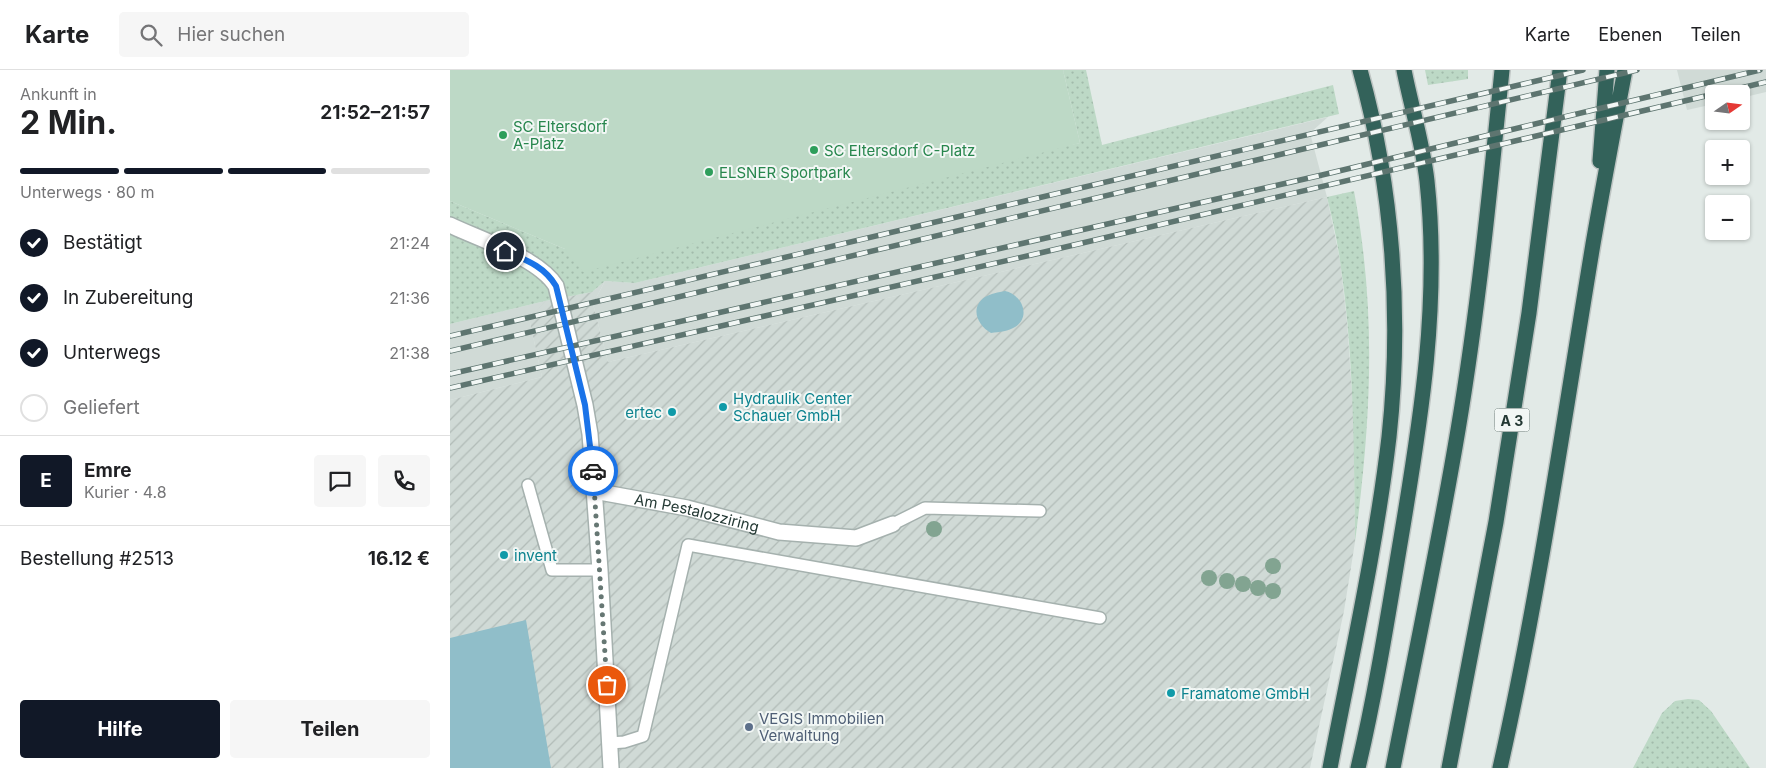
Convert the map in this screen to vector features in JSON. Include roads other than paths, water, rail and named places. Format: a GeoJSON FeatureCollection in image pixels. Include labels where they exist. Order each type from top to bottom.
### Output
{"type":"FeatureCollection","features":[{"type":"Feature","properties":{"kind":"highway"},"geometry":{"type":"LineString","coordinates":[[1330,768],[1378,515],[1389,435],[1394,342],[1392,263],[1386,204],[1373,127],[1360,70]]}},
{"type":"Feature","properties":{"kind":"highway"},"geometry":{"type":"LineString","coordinates":[[1358,768],[1374,702],[1422,412],[1430,330],[1431,262],[1427,180],[1404,70]]}},
{"type":"Feature","properties":{"kind":"highway"},"geometry":{"type":"LineString","coordinates":[[1392,768],[1441,526],[1458,428],[1485,241],[1502,70]]}},
{"type":"Feature","properties":{"kind":"highway","name":"A 3"},"geometry":{"type":"LineString","coordinates":[[1449,768],[1496,522],[1519,380],[1560,70]]}},
{"type":"Feature","properties":{"kind":"highway"},"geometry":{"type":"LineString","coordinates":[[1593,244],[1607,70]]}},
{"type":"Feature","properties":{"kind":"highway"},"geometry":{"type":"LineString","coordinates":[[1500,768],[1514,708],[1568,404],[1593,244],[1625,70]]}},
{"type":"Feature","properties":{"kind":"street"},"geometry":{"type":"LineString","coordinates":[[450,225],[536,264],[549,275],[556,286],[585,405],[600,570],[611,768]]}},
{"type":"Feature","properties":{"kind":"street","name":"Am Pestalozziring"},"geometry":{"type":"LineString","coordinates":[[594,491],[687,508],[779,532],[856,538],[893,524]]}},
{"type":"Feature","properties":{"kind":"lane"},"geometry":{"type":"LineString","coordinates":[[528,485],[552,570],[600,570]]}},
{"type":"Feature","properties":{"kind":"lane"},"geometry":{"type":"LineString","coordinates":[[893,524],[925,508],[1040,512]]}},
{"type":"Feature","properties":{"kind":"lane"},"geometry":{"type":"LineString","coordinates":[[610,743],[624,742],[643,736],[688,545],[1100,618]]}},
{"type":"Feature","properties":{"kind":"water"},"geometry":{"type":"Polygon","coordinates":[[[1005,291],[1016,296],[1020,301],[1024,312],[1023,317],[1013,328],[991,333],[979,321],[976,311],[977,306],[985,297],[1005,291]]]}},
{"type":"Feature","properties":{"kind":"water"},"geometry":{"type":"Polygon","coordinates":[[[526,620],[551,768],[450,768],[450,638],[526,620]]]}},
{"type":"Feature","properties":{"kind":"railway"},"geometry":{"type":"LineString","coordinates":[[450,336],[1583,70]]}},
{"type":"Feature","properties":{"kind":"railway"},"geometry":{"type":"LineString","coordinates":[[450,351],[1637,70]]}},
{"type":"Feature","properties":{"kind":"railway"},"geometry":{"type":"LineString","coordinates":[[450,374],[1322,175],[1760,70]]}},
{"type":"Feature","properties":{"kind":"railway"},"geometry":{"type":"LineString","coordinates":[[1750,86],[1766,82]]}},
{"type":"Feature","properties":{"kind":"railway"},"geometry":{"type":"LineString","coordinates":[[450,388],[1040,253],[1705,96]]}},
{"type":"Feature","properties":{"kind":"place","name":"SC Eltersdorf A-Platz"},"geometry":{"type":"Point","coordinates":[503,135]}},
{"type":"Feature","properties":{"kind":"place","name":"SC Eltersdorf C-Platz"},"geometry":{"type":"Point","coordinates":[814,150]}},
{"type":"Feature","properties":{"kind":"place","name":"ELSNER Sportpark"},"geometry":{"type":"Point","coordinates":[709,172]}},
{"type":"Feature","properties":{"kind":"place","name":"Hydraulik Center Schauer GmbH"},"geometry":{"type":"Point","coordinates":[723,407]}},
{"type":"Feature","properties":{"kind":"place","name":"ertec"},"geometry":{"type":"Point","coordinates":[672,412]}},
{"type":"Feature","properties":{"kind":"place","name":"invent"},"geometry":{"type":"Point","coordinates":[504,555]}},
{"type":"Feature","properties":{"kind":"place","name":"Framatome GmbH"},"geometry":{"type":"Point","coordinates":[1171,693]}},
{"type":"Feature","properties":{"kind":"place","name":"VEGIS Immobilien Verwaltung"},"geometry":{"type":"Point","coordinates":[749,727]}}]}
